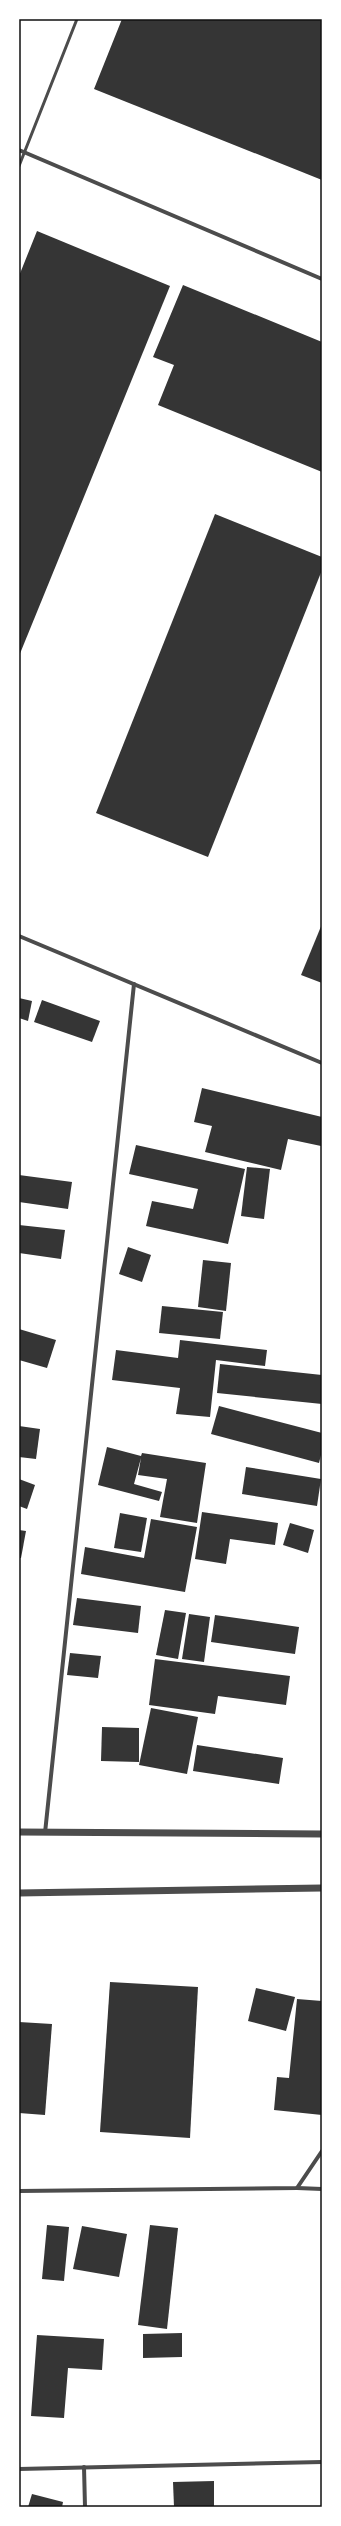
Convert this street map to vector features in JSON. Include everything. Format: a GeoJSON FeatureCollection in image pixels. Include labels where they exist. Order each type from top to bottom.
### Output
{"type":"FeatureCollection","features":[{"type":"Feature","properties":{"kind":"street"},"geometry":{"type":"LineString","coordinates":[[19,150],[322,279]]}},
{"type":"Feature","properties":{"kind":"street"},"geometry":{"type":"LineString","coordinates":[[19,936],[322,1063]]}},
{"type":"Feature","properties":{"kind":"street"},"geometry":{"type":"LineString","coordinates":[[45,1833],[134,984]]}},
{"type":"Feature","properties":{"kind":"street"},"geometry":{"type":"LineString","coordinates":[[19,1832],[322,1832]]}},
{"type":"Feature","properties":{"kind":"street"},"geometry":{"type":"LineString","coordinates":[[19,1893],[322,1888]]}},
{"type":"Feature","properties":{"kind":"street"},"geometry":{"type":"LineString","coordinates":[[297,2188],[322,2151]]}},
{"type":"Feature","properties":{"kind":"street"},"geometry":{"type":"LineString","coordinates":[[19,2191],[322,2189]]}},
{"type":"Feature","properties":{"kind":"street"},"geometry":{"type":"LineString","coordinates":[[19,2469],[322,2462]]}},
{"type":"Feature","properties":{"kind":"street"},"geometry":{"type":"LineString","coordinates":[[84,2467],[85,2507]]}},
{"type":"Feature","properties":{"kind":"lane"},"geometry":{"type":"LineString","coordinates":[[19,166],[78,19]]}},
{"type":"Feature","properties":{"kind":"building"},"geometry":{"type":"Polygon","coordinates":[[[122,19],[322,19],[322,180],[94,89],[122,19]]]}},
{"type":"Feature","properties":{"kind":"building"},"geometry":{"type":"Polygon","coordinates":[[[37,231],[170,286],[19,656],[19,276],[37,231]]]}},
{"type":"Feature","properties":{"kind":"building"},"geometry":{"type":"Polygon","coordinates":[[[183,285],[322,342],[322,472],[158,405],[174,365],[153,357],[183,285]]]}},
{"type":"Feature","properties":{"kind":"building"},"geometry":{"type":"Polygon","coordinates":[[[215,514],[322,557],[322,570],[208,857],[96,813],[215,514]]]}},
{"type":"Feature","properties":{"kind":"building"},"geometry":{"type":"Polygon","coordinates":[[[322,924],[322,983],[301,975],[322,924]]]}},
{"type":"Feature","properties":{"kind":"building"},"geometry":{"type":"Polygon","coordinates":[[[19,998],[32,1001],[28,1021],[19,1018],[19,998]]]}},
{"type":"Feature","properties":{"kind":"building"},"geometry":{"type":"Polygon","coordinates":[[[42,1000],[100,1021],[92,1042],[34,1022],[42,1000]]]}},
{"type":"Feature","properties":{"kind":"building"},"geometry":{"type":"Polygon","coordinates":[[[202,1088],[322,1117],[321,1146],[288,1139],[281,1170],[205,1152],[212,1126],[194,1122],[202,1088]]]}},
{"type":"Feature","properties":{"kind":"building"},"geometry":{"type":"Polygon","coordinates":[[[136,1145],[245,1169],[228,1244],[146,1226],[152,1201],[193,1209],[198,1189],[129,1174],[136,1145]]]}},
{"type":"Feature","properties":{"kind":"building"},"geometry":{"type":"Polygon","coordinates":[[[247,1167],[270,1169],[264,1219],[241,1216],[247,1167]]]}},
{"type":"Feature","properties":{"kind":"building"},"geometry":{"type":"Polygon","coordinates":[[[19,1175],[72,1182],[68,1209],[19,1202],[19,1175]]]}},
{"type":"Feature","properties":{"kind":"building"},"geometry":{"type":"Polygon","coordinates":[[[19,1225],[65,1230],[61,1259],[19,1253],[19,1225]]]}},
{"type":"Feature","properties":{"kind":"building"},"geometry":{"type":"Polygon","coordinates":[[[128,1247],[151,1255],[142,1282],[119,1274],[128,1247]]]}},
{"type":"Feature","properties":{"kind":"building"},"geometry":{"type":"Polygon","coordinates":[[[203,1260],[231,1263],[226,1311],[198,1307],[203,1260]]]}},
{"type":"Feature","properties":{"kind":"building"},"geometry":{"type":"Polygon","coordinates":[[[162,1306],[223,1312],[220,1339],[159,1333],[162,1306]]]}},
{"type":"Feature","properties":{"kind":"building"},"geometry":{"type":"Polygon","coordinates":[[[19,1329],[56,1340],[47,1368],[19,1360],[19,1329]]]}},
{"type":"Feature","properties":{"kind":"building"},"geometry":{"type":"Polygon","coordinates":[[[180,1340],[267,1350],[265,1366],[216,1360],[210,1417],[176,1414],[180,1388],[112,1380],[116,1350],[178,1358],[180,1340]]]}},
{"type":"Feature","properties":{"kind":"building"},"geometry":{"type":"Polygon","coordinates":[[[220,1364],[322,1375],[322,1404],[217,1393],[220,1364]]]}},
{"type":"Feature","properties":{"kind":"building"},"geometry":{"type":"Polygon","coordinates":[[[219,1406],[322,1433],[322,1451],[319,1463],[211,1434],[219,1406]]]}},
{"type":"Feature","properties":{"kind":"building"},"geometry":{"type":"Polygon","coordinates":[[[19,1426],[40,1429],[36,1459],[19,1457],[19,1426]]]}},
{"type":"Feature","properties":{"kind":"building"},"geometry":{"type":"Polygon","coordinates":[[[107,1447],[141,1456],[142,1453],[206,1463],[197,1523],[160,1517],[167,1479],[138,1475],[141,1458],[134,1484],[162,1492],[159,1501],[98,1485],[107,1447]]]}},
{"type":"Feature","properties":{"kind":"building"},"geometry":{"type":"Polygon","coordinates":[[[246,1467],[321,1479],[317,1506],[242,1494],[246,1467]]]}},
{"type":"Feature","properties":{"kind":"building"},"geometry":{"type":"Polygon","coordinates":[[[19,1479],[35,1485],[27,1509],[19,1506],[19,1479]]]}},
{"type":"Feature","properties":{"kind":"building"},"geometry":{"type":"Polygon","coordinates":[[[202,1512],[278,1523],[275,1545],[230,1539],[226,1564],[195,1559],[202,1512]]]}},
{"type":"Feature","properties":{"kind":"building"},"geometry":{"type":"Polygon","coordinates":[[[120,1513],[147,1518],[141,1552],[114,1548],[120,1513]]]}},
{"type":"Feature","properties":{"kind":"building"},"geometry":{"type":"Polygon","coordinates":[[[151,1519],[197,1527],[185,1592],[81,1574],[85,1547],[144,1558],[151,1519]]]}},
{"type":"Feature","properties":{"kind":"building"},"geometry":{"type":"Polygon","coordinates":[[[290,1523],[314,1530],[308,1553],[283,1545],[290,1523]]]}},
{"type":"Feature","properties":{"kind":"building"},"geometry":{"type":"Polygon","coordinates":[[[19,1530],[26,1531],[21,1558],[19,1558],[19,1530]]]}},
{"type":"Feature","properties":{"kind":"building"},"geometry":{"type":"Polygon","coordinates":[[[77,1598],[141,1606],[138,1633],[73,1625],[77,1598]]]}},
{"type":"Feature","properties":{"kind":"building"},"geometry":{"type":"Polygon","coordinates":[[[165,1610],[186,1613],[178,1659],[156,1655],[165,1610]]]}},
{"type":"Feature","properties":{"kind":"building"},"geometry":{"type":"Polygon","coordinates":[[[189,1614],[210,1617],[204,1662],[182,1659],[189,1614]]]}},
{"type":"Feature","properties":{"kind":"building"},"geometry":{"type":"Polygon","coordinates":[[[215,1615],[299,1627],[295,1654],[211,1642],[215,1615]]]}},
{"type":"Feature","properties":{"kind":"building"},"geometry":{"type":"Polygon","coordinates":[[[70,1653],[101,1656],[98,1678],[67,1675],[70,1653]]]}},
{"type":"Feature","properties":{"kind":"building"},"geometry":{"type":"Polygon","coordinates":[[[155,1659],[290,1676],[286,1705],[218,1696],[215,1714],[149,1705],[155,1659]]]}},
{"type":"Feature","properties":{"kind":"building"},"geometry":{"type":"Polygon","coordinates":[[[151,1708],[198,1717],[187,1774],[139,1765],[151,1708]]]}},
{"type":"Feature","properties":{"kind":"building"},"geometry":{"type":"Polygon","coordinates":[[[102,1727],[139,1728],[139,1762],[101,1761],[102,1727]]]}},
{"type":"Feature","properties":{"kind":"building"},"geometry":{"type":"Polygon","coordinates":[[[197,1745],[283,1758],[279,1784],[193,1771],[197,1745]]]}},
{"type":"Feature","properties":{"kind":"building"},"geometry":{"type":"Polygon","coordinates":[[[110,1982],[198,1987],[190,2138],[100,2132],[110,1982]]]}},
{"type":"Feature","properties":{"kind":"building"},"geometry":{"type":"Polygon","coordinates":[[[256,1988],[295,1997],[286,2031],[248,2021],[256,1988]]]}},
{"type":"Feature","properties":{"kind":"building"},"geometry":{"type":"Polygon","coordinates":[[[297,1999],[322,2001],[322,2115],[274,2110],[277,2077],[289,2078],[297,1999]]]}},
{"type":"Feature","properties":{"kind":"building"},"geometry":{"type":"Polygon","coordinates":[[[19,2022],[52,2024],[45,2115],[19,2113],[19,2022]]]}},
{"type":"Feature","properties":{"kind":"building"},"geometry":{"type":"Polygon","coordinates":[[[47,2225],[69,2227],[64,2281],[42,2279],[47,2225]]]}},
{"type":"Feature","properties":{"kind":"building"},"geometry":{"type":"Polygon","coordinates":[[[150,2225],[178,2228],[167,2329],[138,2325],[150,2225]]]}},
{"type":"Feature","properties":{"kind":"building"},"geometry":{"type":"Polygon","coordinates":[[[82,2226],[127,2234],[119,2277],[73,2269],[82,2226]]]}},
{"type":"Feature","properties":{"kind":"building"},"geometry":{"type":"Polygon","coordinates":[[[182,2333],[182,2357],[143,2358],[143,2334],[182,2333]]]}},
{"type":"Feature","properties":{"kind":"building"},"geometry":{"type":"Polygon","coordinates":[[[37,2335],[104,2339],[102,2370],[68,2368],[64,2418],[31,2416],[37,2335]]]}},
{"type":"Feature","properties":{"kind":"building"},"geometry":{"type":"Polygon","coordinates":[[[214,2481],[214,2507],[174,2507],[173,2482],[214,2481]]]}},
{"type":"Feature","properties":{"kind":"building"},"geometry":{"type":"Polygon","coordinates":[[[32,2494],[63,2502],[62,2507],[28,2507],[32,2494]]]}}]}
